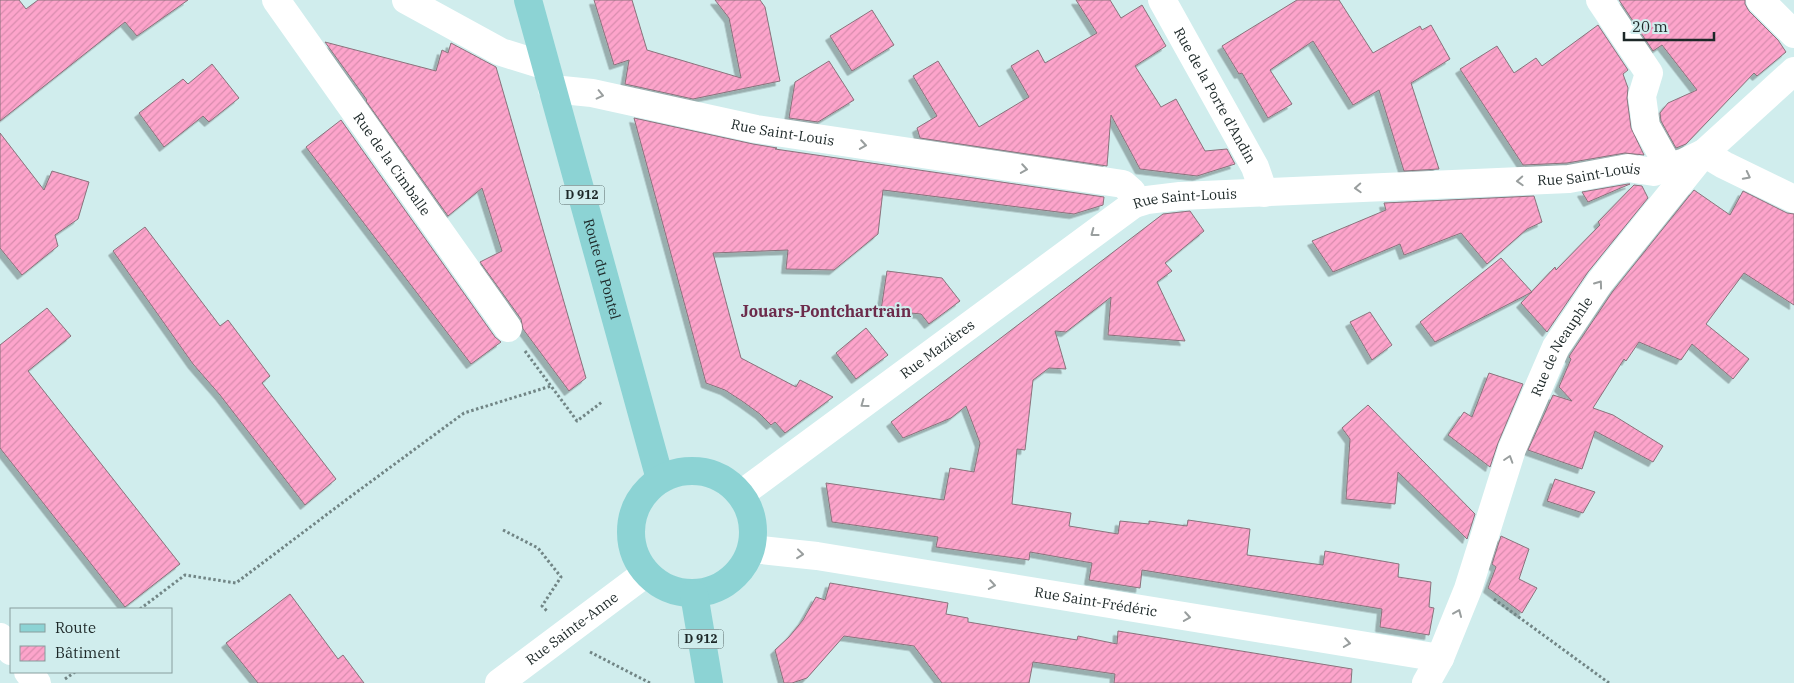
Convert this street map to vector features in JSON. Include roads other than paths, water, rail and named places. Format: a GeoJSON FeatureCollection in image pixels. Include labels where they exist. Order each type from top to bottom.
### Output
{"type":"FeatureCollection","features":[{"type":"Feature","properties":{"kind":"main road","name":"Route du Pontel"},"geometry":{"type":"LineString","coordinates":[[528,0],[660,479]]}},
{"type":"Feature","properties":{"kind":"main road"},"geometry":{"type":"LineString","coordinates":[[694,470],[712,474],[728,482],[741,494],[750,511],[754,530],[752,549],[744,567],[730,581],[713,590],[694,594],[676,592],[660,585],[646,573],[633,550],[631,523],[636,506],[646,490],[660,479],[676,472],[694,470]]}},
{"type":"Feature","properties":{"kind":"main road","name":"D 912"},"geometry":{"type":"LineString","coordinates":[[694,594],[709,683]]}},
{"type":"Feature","properties":{"kind":"street","name":"Rue de la Cimballe"},"geometry":{"type":"LineString","coordinates":[[276,0],[508,328]]}},
{"type":"Feature","properties":{"kind":"street","name":"Rue Saint-Louis"},"geometry":{"type":"LineString","coordinates":[[406,0],[549,78],[592,93],[756,129],[1122,184],[1132,192],[1134,204],[1147,200],[1180,196],[1569,178],[1628,168],[1654,172],[1685,162],[1704,153]]}},
{"type":"Feature","properties":{"kind":"street","name":"Rue de la Porte d'Andin"},"geometry":{"type":"LineString","coordinates":[[1162,0],[1255,167],[1264,193]]}},
{"type":"Feature","properties":{"kind":"street"},"geometry":{"type":"LineString","coordinates":[[1600,0],[1649,73],[1642,96],[1646,126],[1669,167]]}},
{"type":"Feature","properties":{"kind":"street"},"geometry":{"type":"LineString","coordinates":[[1760,0],[1794,34]]}},
{"type":"Feature","properties":{"kind":"street","name":"Rue de Neauphle"},"geometry":{"type":"LineString","coordinates":[[1426,683],[1440,658],[1468,589],[1512,449],[1556,348],[1600,282],[1704,153],[1794,71]]}},
{"type":"Feature","properties":{"kind":"street"},"geometry":{"type":"LineString","coordinates":[[1704,153],[1732,169],[1794,199]]}},
{"type":"Feature","properties":{"kind":"street","name":"Rue Mazières"},"geometry":{"type":"LineString","coordinates":[[741,494],[1134,204]]}},
{"type":"Feature","properties":{"kind":"street","name":"Rue Saint-Frédéric"},"geometry":{"type":"LineString","coordinates":[[752,549],[817,556],[1440,658]]}},
{"type":"Feature","properties":{"kind":"street","name":"Rue Sainte-Anne"},"geometry":{"type":"LineString","coordinates":[[499,683],[646,573]]}},
{"type":"Feature","properties":{"kind":"street"},"geometry":{"type":"LineString","coordinates":[[0,637],[10,650]]}},
{"type":"Feature","properties":{"kind":"street"},"geometry":{"type":"LineString","coordinates":[[29,673],[37,683]]}},
{"type":"Feature","properties":{"kind":"district","name":"Jouars-Pontchartrain"},"geometry":{"type":"Point","coordinates":[826,311]}}]}
